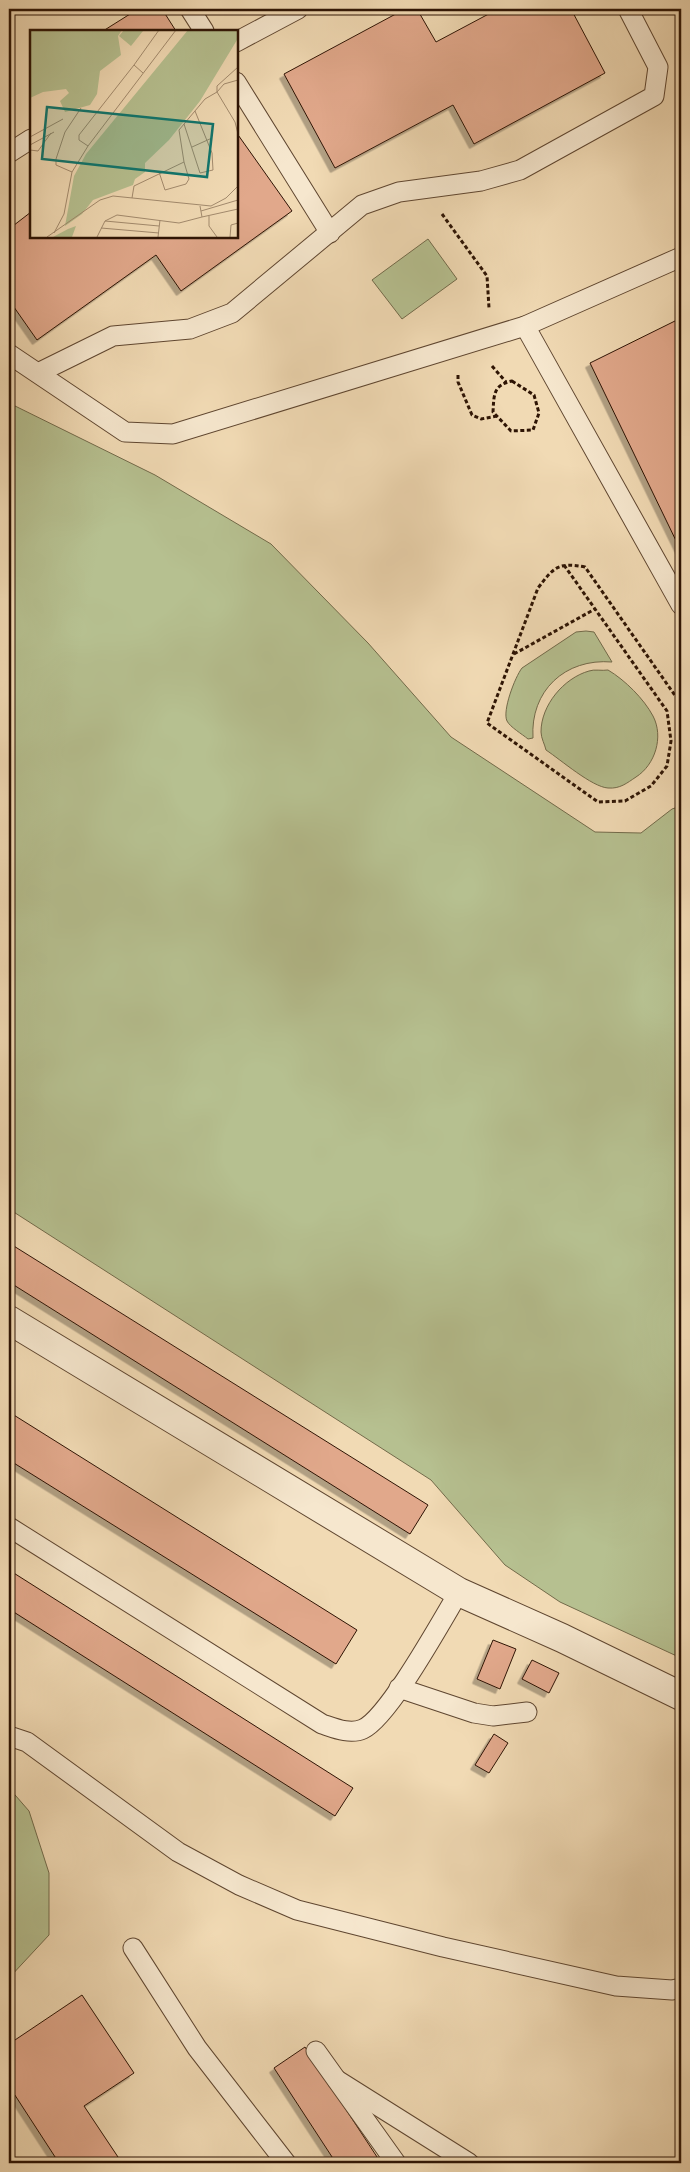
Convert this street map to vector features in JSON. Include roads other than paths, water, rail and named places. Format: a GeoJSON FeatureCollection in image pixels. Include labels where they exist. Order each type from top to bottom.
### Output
{"type":"FeatureCollection","features":[{"type":"Feature","properties":{"kind":"street"},"geometry":{"type":"LineString","coordinates":[[9,1320],[459,1592],[562,1638],[681,1696]]}},
{"type":"Feature","properties":{"kind":"lane"},"geometry":{"type":"LineString","coordinates":[[190,9],[203,30]]}},
{"type":"Feature","properties":{"kind":"lane"},"geometry":{"type":"LineString","coordinates":[[238,41],[298,9]]}},
{"type":"Feature","properties":{"kind":"lane"},"geometry":{"type":"LineString","coordinates":[[38,373],[113,336],[190,329],[232,313],[362,205],[399,192],[481,181],[520,170],[654,96],[658,67],[628,9]]}},
{"type":"Feature","properties":{"kind":"lane"},"geometry":{"type":"LineString","coordinates":[[238,85],[330,233]]}},
{"type":"Feature","properties":{"kind":"lane"},"geometry":{"type":"LineString","coordinates":[[9,153],[30,140]]}},
{"type":"Feature","properties":{"kind":"lane"},"geometry":{"type":"LineString","coordinates":[[9,354],[125,432],[172,434],[525,326],[681,257]]}},
{"type":"Feature","properties":{"kind":"lane"},"geometry":{"type":"LineString","coordinates":[[525,326],[681,604]]}},
{"type":"Feature","properties":{"kind":"lane"},"geometry":{"type":"LineString","coordinates":[[9,1527],[322,1724],[344,1731],[362,1729],[382,1713],[459,1592]]}},
{"type":"Feature","properties":{"kind":"lane"},"geometry":{"type":"LineString","coordinates":[[399,1688],[474,1713],[493,1716],[527,1712]]}},
{"type":"Feature","properties":{"kind":"lane"},"geometry":{"type":"LineString","coordinates":[[9,1736],[35,1747],[178,1852],[238,1885],[297,1910],[443,1947],[616,1986],[672,1990],[681,1988]]}},
{"type":"Feature","properties":{"kind":"lane"},"geometry":{"type":"LineString","coordinates":[[133,1948],[197,2048],[286,2163]]}},
{"type":"Feature","properties":{"kind":"lane"},"geometry":{"type":"LineString","coordinates":[[316,2051],[396,2163]]}},
{"type":"Feature","properties":{"kind":"lane"},"geometry":{"type":"LineString","coordinates":[[337,2080],[469,2163]]}}]}
